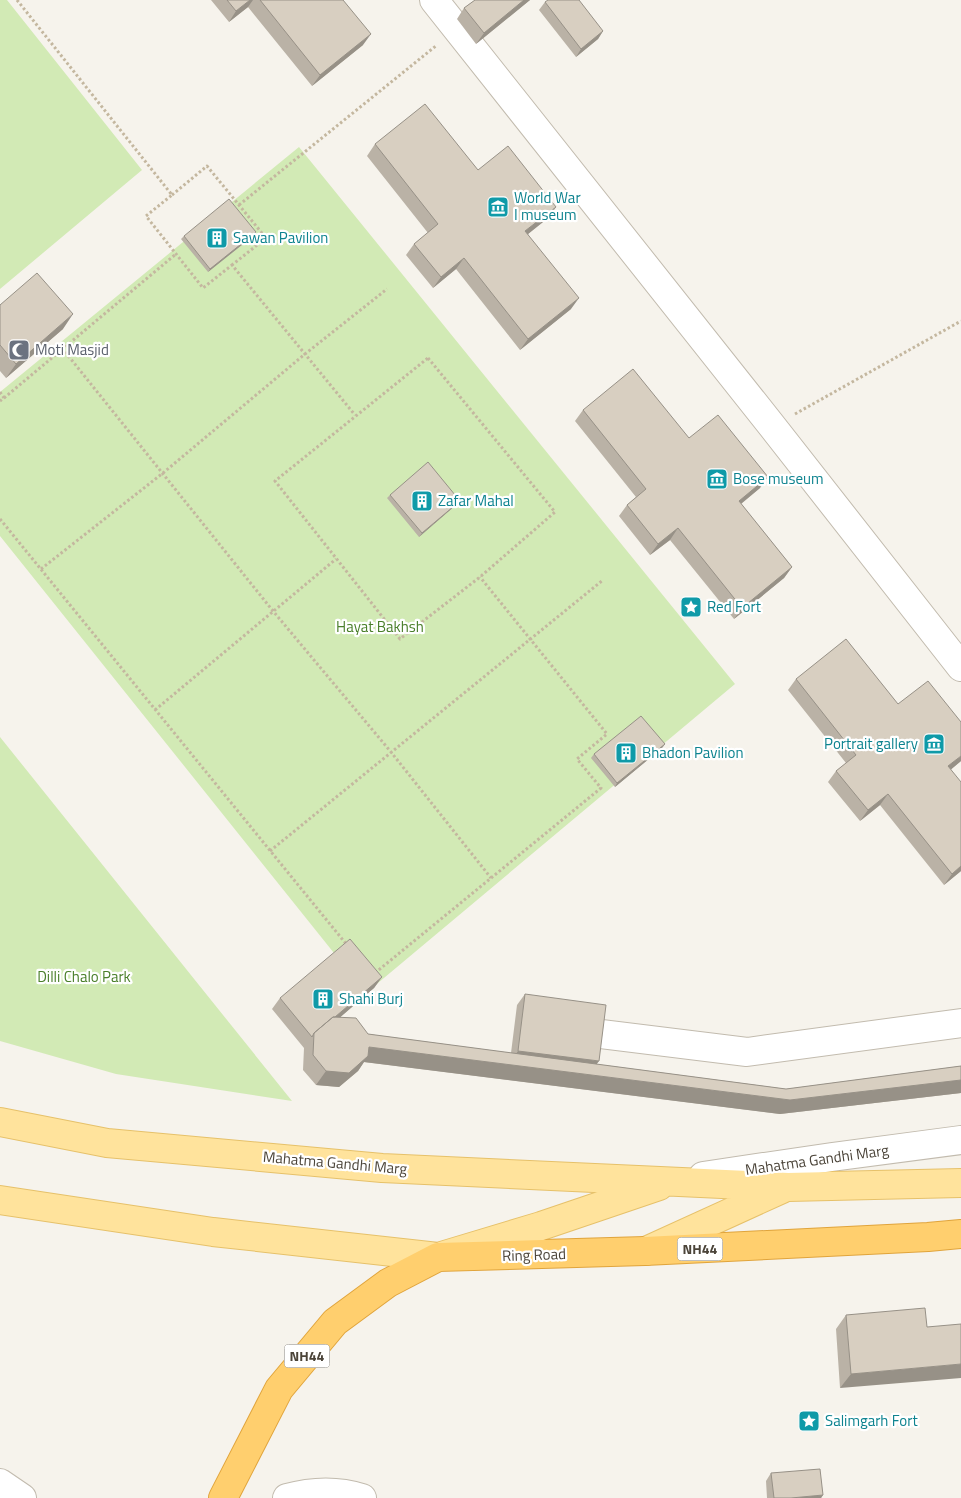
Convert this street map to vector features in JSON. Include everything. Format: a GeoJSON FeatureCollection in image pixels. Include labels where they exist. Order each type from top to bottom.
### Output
{"type":"FeatureCollection","features":[{"type":"Feature","properties":{"kind":"highway","name":"Ring Road"},"geometry":{"type":"LineString","coordinates":[[223,1498],[279,1389],[335,1322],[388,1283],[438,1257],[645,1251],[961,1234]]}},
{"type":"Feature","properties":{"kind":"main road","name":"Mahatma Gandhi Marg"},"geometry":{"type":"LineString","coordinates":[[4,1121],[107,1143],[382,1168],[788,1187],[961,1183]]}},
{"type":"Feature","properties":{"kind":"main road"},"geometry":{"type":"LineString","coordinates":[[0,1200],[212,1232],[438,1257],[541,1226],[672,1181]]}},
{"type":"Feature","properties":{"kind":"main road"},"geometry":{"type":"LineString","coordinates":[[645,1251],[788,1187]]}},
{"type":"Feature","properties":{"kind":"street"},"geometry":{"type":"LineString","coordinates":[[434,0],[961,667]]}},
{"type":"Feature","properties":{"kind":"street"},"geometry":{"type":"LineString","coordinates":[[601,1034],[747,1052],[961,1023]]}},
{"type":"Feature","properties":{"kind":"street","name":"Mahatma Gandhi Marg"},"geometry":{"type":"LineString","coordinates":[[672,1181],[961,1140]]}},
{"type":"Feature","properties":{"kind":"street"},"geometry":{"type":"LineString","coordinates":[[0,1483],[22,1498]]}},
{"type":"Feature","properties":{"kind":"street"},"geometry":{"type":"LineString","coordinates":[[287,1498],[304,1493],[345,1492],[362,1498]]}},
{"type":"Feature","properties":{"kind":"path"},"geometry":{"type":"LineString","coordinates":[[17,0],[172,195]]}},
{"type":"Feature","properties":{"kind":"path"},"geometry":{"type":"LineString","coordinates":[[239,205],[457,29]]}},
{"type":"Feature","properties":{"kind":"path"},"geometry":{"type":"LineString","coordinates":[[207,166],[266,238],[203,288],[146,216],[172,195],[207,166]]}},
{"type":"Feature","properties":{"kind":"path"},"geometry":{"type":"LineString","coordinates":[[0,402],[176,254]]}},
{"type":"Feature","properties":{"kind":"path"},"geometry":{"type":"LineString","coordinates":[[232,265],[355,415]]}},
{"type":"Feature","properties":{"kind":"path"},"geometry":{"type":"LineString","coordinates":[[41,569],[163,473],[305,354],[387,289]]}},
{"type":"Feature","properties":{"kind":"path"},"geometry":{"type":"LineString","coordinates":[[772,426],[961,321]]}},
{"type":"Feature","properties":{"kind":"path"},"geometry":{"type":"LineString","coordinates":[[62,348],[273,611],[391,752],[491,878]]}},
{"type":"Feature","properties":{"kind":"path"},"geometry":{"type":"LineString","coordinates":[[428,358],[555,512],[480,577],[400,639],[336,559],[275,481],[428,358]]}},
{"type":"Feature","properties":{"kind":"path"},"geometry":{"type":"LineString","coordinates":[[0,392],[4,398]]}},
{"type":"Feature","properties":{"kind":"path"},"geometry":{"type":"LineString","coordinates":[[0,519],[348,946]]}},
{"type":"Feature","properties":{"kind":"path"},"geometry":{"type":"LineString","coordinates":[[155,710],[336,559]]}},
{"type":"Feature","properties":{"kind":"path"},"geometry":{"type":"LineString","coordinates":[[371,976],[601,788],[577,759],[608,734],[480,577]]}},
{"type":"Feature","properties":{"kind":"path"},"geometry":{"type":"LineString","coordinates":[[270,851],[602,580]]}},
{"type":"Feature","properties":{"kind":"green space"},"geometry":{"type":"Polygon","coordinates":[[[0,0],[7,0],[142,170],[0,289],[0,0]]]}},
{"type":"Feature","properties":{"kind":"green space","name":"Hayat Bakhsh"},"geometry":{"type":"Polygon","coordinates":[[[299,147],[735,684],[366,993],[0,536],[0,392],[299,147]]]}},
{"type":"Feature","properties":{"kind":"green space","name":"Dilli Chalo Park"},"geometry":{"type":"Polygon","coordinates":[[[0,737],[292,1101],[116,1074],[0,1041],[0,737]]]}},
{"type":"Feature","properties":{"kind":"building"},"geometry":{"type":"Polygon","coordinates":[[[227,0],[250,0],[236,11],[227,0]]]}},
{"type":"Feature","properties":{"kind":"building"},"geometry":{"type":"Polygon","coordinates":[[[260,0],[343,0],[371,34],[320,75],[260,0]]]}},
{"type":"Feature","properties":{"kind":"building"},"geometry":{"type":"Polygon","coordinates":[[[475,0],[524,0],[484,33],[464,8],[475,0]]]}},
{"type":"Feature","properties":{"kind":"building"},"geometry":{"type":"Polygon","coordinates":[[[548,0],[579,0],[603,31],[581,49],[545,2],[548,0]]]}},
{"type":"Feature","properties":{"kind":"building"},"geometry":{"type":"Polygon","coordinates":[[[425,104],[478,170],[508,146],[556,207],[525,231],[579,298],[528,339],[464,258],[441,277],[414,244],[438,224],[375,144],[425,104]]]}},
{"type":"Feature","properties":{"kind":"building","name":"Sawan Pavilion"},"geometry":{"type":"Polygon","coordinates":[[[229,199],[256,232],[210,269],[184,236],[229,199]]]}},
{"type":"Feature","properties":{"kind":"building","name":"Moti Masjid"},"geometry":{"type":"Polygon","coordinates":[[[37,273],[73,314],[16,364],[0,345],[0,305],[37,273]]]}},
{"type":"Feature","properties":{"kind":"building"},"geometry":{"type":"Polygon","coordinates":[[[633,369],[689,438],[718,415],[768,477],[739,501],[792,567],[742,608],[678,528],[658,544],[627,505],[646,489],[583,410],[633,369]]]}},
{"type":"Feature","properties":{"kind":"building","name":"Zafar Mahal"},"geometry":{"type":"Polygon","coordinates":[[[428,462],[460,501],[422,533],[390,495],[428,462]]]}},
{"type":"Feature","properties":{"kind":"building"},"geometry":{"type":"Polygon","coordinates":[[[846,639],[898,704],[928,681],[961,722],[961,756],[948,766],[961,782],[961,866],[952,874],[888,794],[868,810],[836,771],[856,755],[796,679],[846,639]]]}},
{"type":"Feature","properties":{"kind":"building","name":"Bhadon Pavilion"},"geometry":{"type":"Polygon","coordinates":[[[641,716],[665,744],[617,783],[594,754],[641,716]]]}},
{"type":"Feature","properties":{"kind":"building","name":"Shahi Burj"},"geometry":{"type":"Polygon","coordinates":[[[350,939],[382,977],[314,1033],[312,1037],[280,998],[350,939]]]}},
{"type":"Feature","properties":{"kind":"building"},"geometry":{"type":"Polygon","coordinates":[[[525,994],[606,1005],[599,1061],[518,1051],[525,994]]]}},
{"type":"Feature","properties":{"kind":"building"},"geometry":{"type":"Polygon","coordinates":[[[333,1017],[356,1018],[368,1034],[786,1089],[961,1066],[961,1080],[790,1100],[369,1047],[368,1056],[349,1073],[326,1071],[313,1055],[314,1033],[333,1017]]]}},
{"type":"Feature","properties":{"kind":"building"},"geometry":{"type":"Polygon","coordinates":[[[925,1308],[927,1327],[961,1324],[961,1364],[851,1374],[846,1315],[925,1308]]]}},
{"type":"Feature","properties":{"kind":"building"},"geometry":{"type":"Polygon","coordinates":[[[820,1469],[823,1495],[774,1498],[771,1473],[820,1469]]]}},
{"type":"Feature","properties":{"kind":"place","name":"World War I museum"},"geometry":{"type":"Point","coordinates":[498,207]}},
{"type":"Feature","properties":{"kind":"place","name":"Sawan Pavilion"},"geometry":{"type":"Point","coordinates":[217,238]}},
{"type":"Feature","properties":{"kind":"place","name":"Moti Masjid"},"geometry":{"type":"Point","coordinates":[19,350]}},
{"type":"Feature","properties":{"kind":"place","name":"Bose museum"},"geometry":{"type":"Point","coordinates":[717,479]}},
{"type":"Feature","properties":{"kind":"place","name":"Zafar Mahal"},"geometry":{"type":"Point","coordinates":[422,501]}},
{"type":"Feature","properties":{"kind":"place","name":"Red Fort"},"geometry":{"type":"Point","coordinates":[691,607]}},
{"type":"Feature","properties":{"kind":"place","name":"Portrait gallery"},"geometry":{"type":"Point","coordinates":[934,744]}},
{"type":"Feature","properties":{"kind":"place","name":"Bhadon Pavilion"},"geometry":{"type":"Point","coordinates":[626,753]}},
{"type":"Feature","properties":{"kind":"place","name":"Shahi Burj"},"geometry":{"type":"Point","coordinates":[323,999]}},
{"type":"Feature","properties":{"kind":"place","name":"Salimgarh Fort"},"geometry":{"type":"Point","coordinates":[809,1421]}}]}
